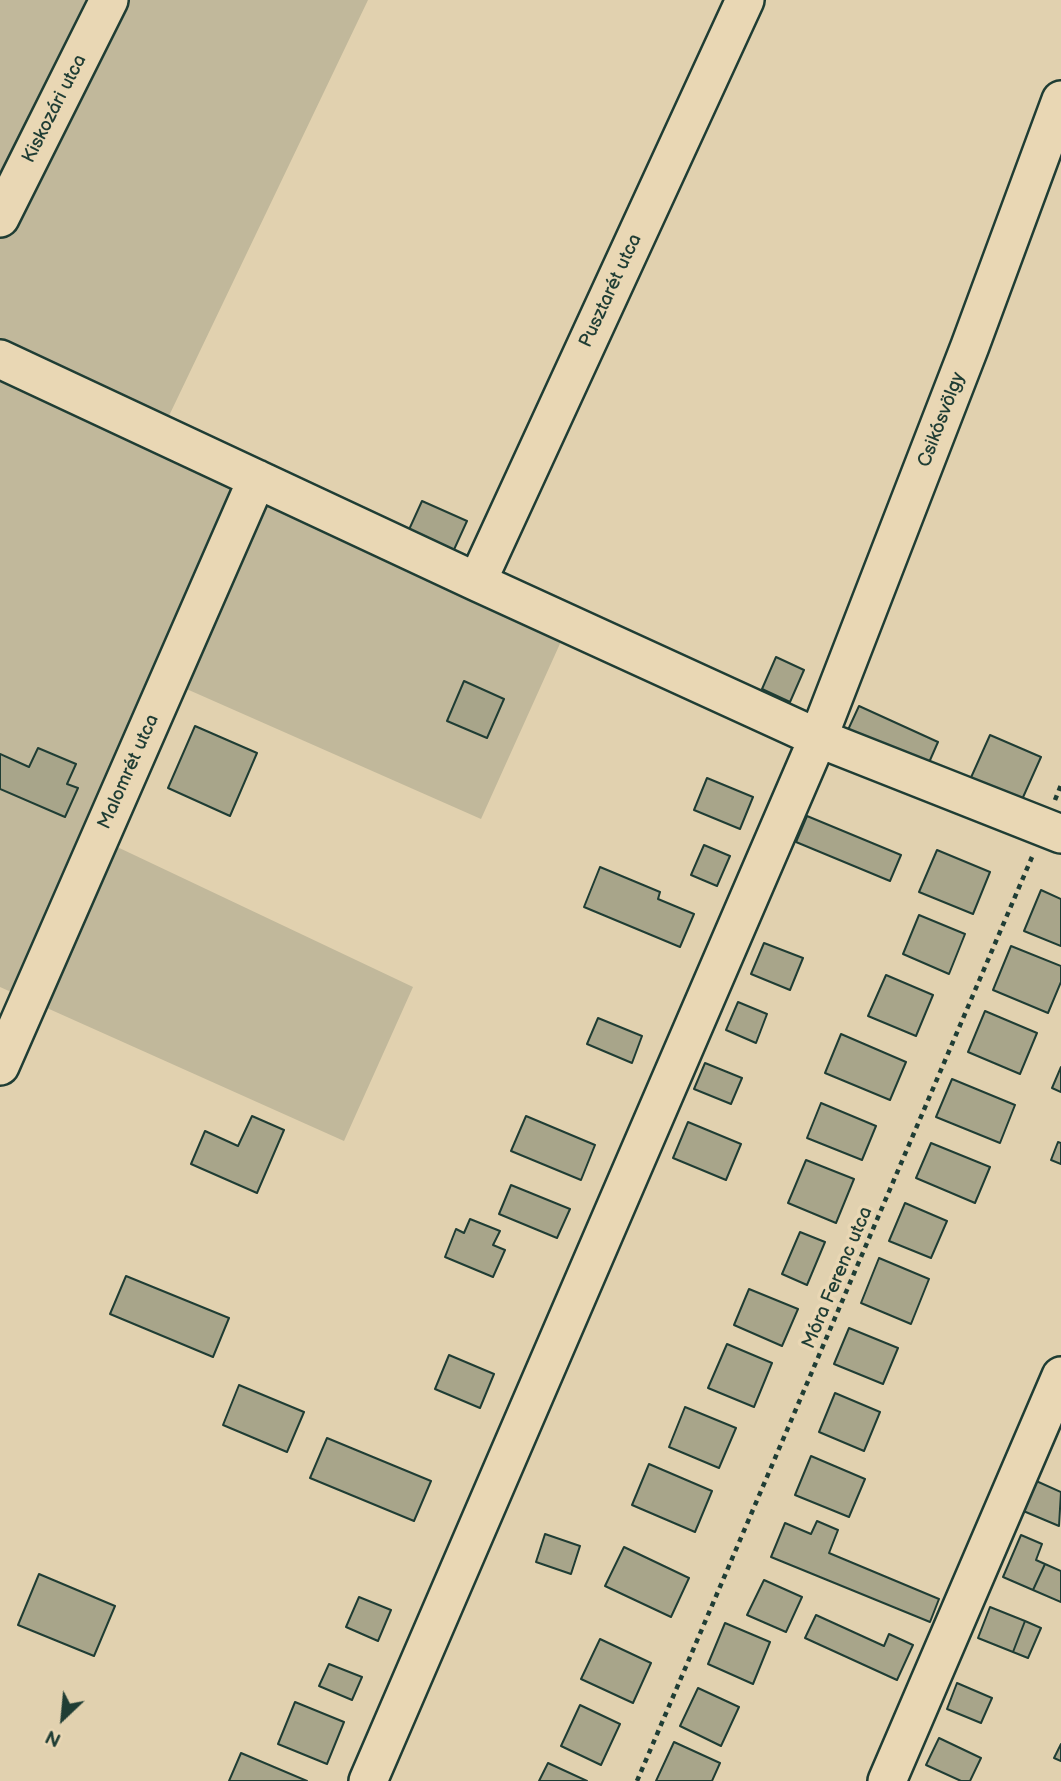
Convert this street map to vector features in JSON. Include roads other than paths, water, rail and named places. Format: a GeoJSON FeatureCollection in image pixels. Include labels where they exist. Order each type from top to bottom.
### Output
{"type":"FeatureCollection","features":[{"type":"Feature","properties":{"kind":"street","name":"Kiskozári utca"},"geometry":{"type":"LineString","coordinates":[[0,218],[109,0]]}},
{"type":"Feature","properties":{"kind":"street","name":"Pusztarét utca"},"geometry":{"type":"LineString","coordinates":[[477,582],[745,0]]}},
{"type":"Feature","properties":{"kind":"street","name":"Csikósvölgy"},"geometry":{"type":"LineString","coordinates":[[368,1781],[818,738],[970,346],[1061,100]]}},
{"type":"Feature","properties":{"kind":"street"},"geometry":{"type":"LineString","coordinates":[[0,359],[818,738],[1053,830]]}},
{"type":"Feature","properties":{"kind":"street","name":"Malomrét utca"},"geometry":{"type":"LineString","coordinates":[[0,1066],[257,479]]}},
{"type":"Feature","properties":{"kind":"street"},"geometry":{"type":"LineString","coordinates":[[887,1781],[1061,1376]]}}]}
